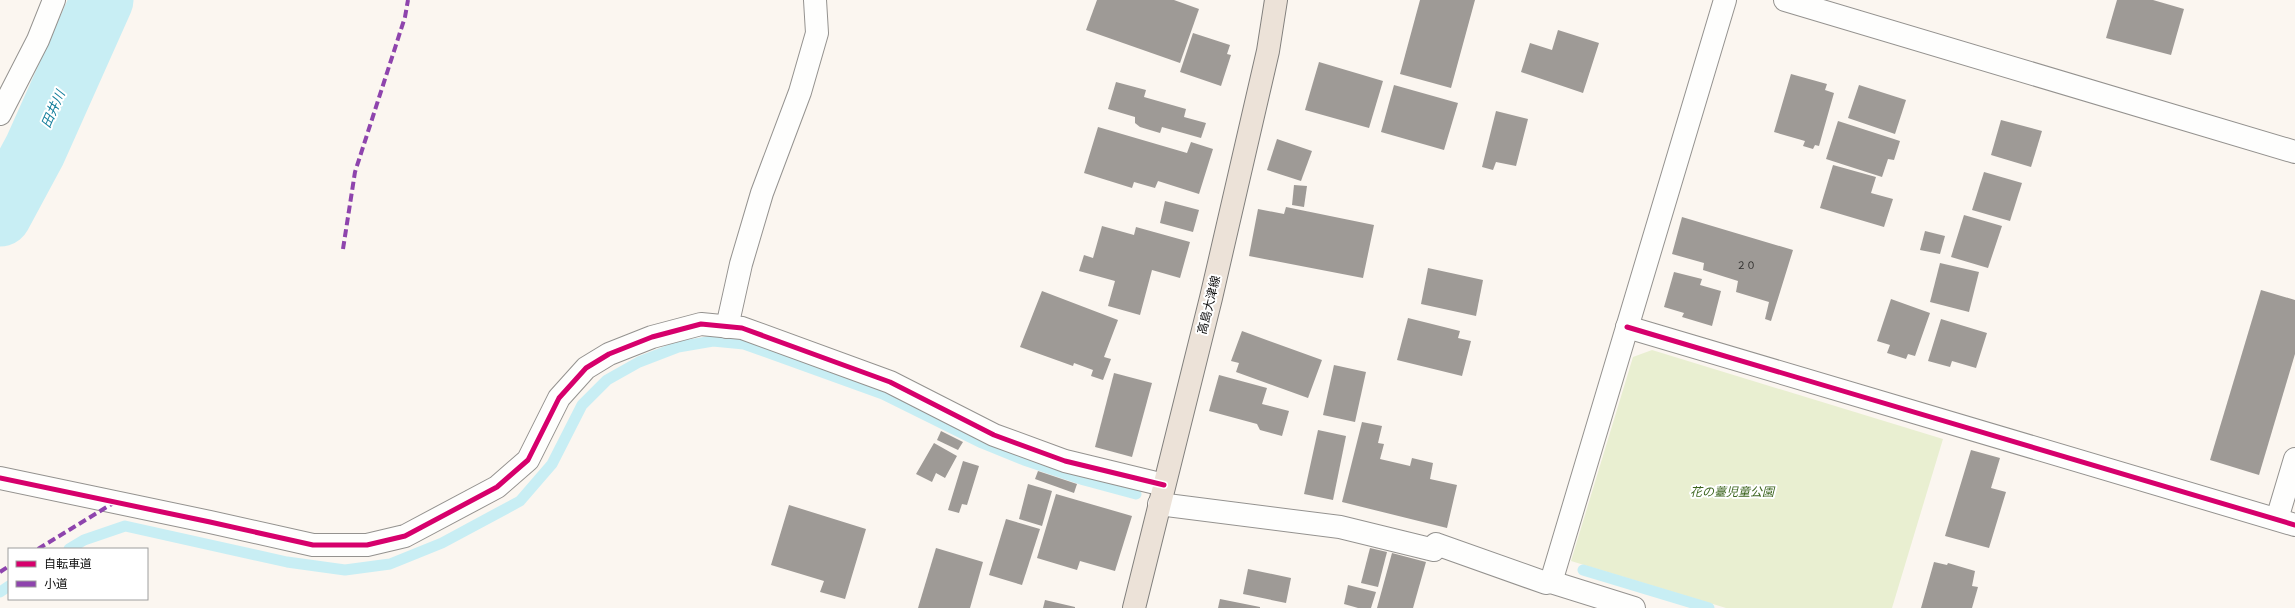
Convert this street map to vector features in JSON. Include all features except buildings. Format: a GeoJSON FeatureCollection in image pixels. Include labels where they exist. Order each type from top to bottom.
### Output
{"type":"FeatureCollection","features":[{"type":"Feature","properties":{"kind":"main road","name":"高島大津線"},"geometry":{"type":"LineString","coordinates":[[1134,608],[1213,290],[1266,58],[1276,0]]}},
{"type":"Feature","properties":{"kind":"street"},"geometry":{"type":"LineString","coordinates":[[0,114],[38,40],[54,0]]}},
{"type":"Feature","properties":{"kind":"street"},"geometry":{"type":"LineString","coordinates":[[727,327],[742,264],[762,192],[800,92],[817,33],[815,0]]}},
{"type":"Feature","properties":{"kind":"street"},"geometry":{"type":"LineString","coordinates":[[1551,582],[1725,0]]}},
{"type":"Feature","properties":{"kind":"street"},"geometry":{"type":"LineString","coordinates":[[1785,0],[2295,152]]}},
{"type":"Feature","properties":{"kind":"street"},"geometry":{"type":"LineString","coordinates":[[1,480],[210,522],[313,545],[367,545],[405,536],[497,487],[528,460],[559,398],[586,368],[609,354],[652,337],[701,324],[742,328],[890,382],[994,435],[1162,494],[1340,527],[1434,550],[1436,544],[1546,583],[1551,582],[1634,608]]}},
{"type":"Feature","properties":{"kind":"street"},"geometry":{"type":"LineString","coordinates":[[1626,327],[2286,522],[2295,459]]}},
{"type":"Feature","properties":{"kind":"green space","name":"花の薹児童公園"},"geometry":{"type":"Polygon","coordinates":[[[1652,350],[1943,439],[1892,608],[1726,608],[1571,561],[1633,357],[1652,350]]]}},
{"type":"Feature","properties":{"kind":"waterway","name":"田井川"},"geometry":{"type":"LineString","coordinates":[[0,215],[35,150],[102,0]]}},
{"type":"Feature","properties":{"kind":"waterway"},"geometry":{"type":"LineString","coordinates":[[71,548],[84,540],[125,526],[287,562],[345,570],[390,564],[442,543],[520,501],[552,464],[582,405],[607,380],[639,362],[678,347],[713,341],[744,344],[883,394],[982,443],[1024,460],[1084,480],[1136,494]]}},
{"type":"Feature","properties":{"kind":"waterway"},"geometry":{"type":"LineString","coordinates":[[1583,570],[1709,608]]}},
{"type":"Feature","properties":{"kind":"waterway"},"geometry":{"type":"LineString","coordinates":[[0,592],[8,587]]}},
{"type":"Feature","properties":{"kind":"marked path"},"geometry":{"type":"LineString","coordinates":[[343,249],[355,172],[405,17],[408,0]]}},
{"type":"Feature","properties":{"kind":"marked path"},"geometry":{"type":"LineString","coordinates":[[40,548],[115,502]]}},
{"type":"Feature","properties":{"kind":"marked path"},"geometry":{"type":"LineString","coordinates":[[0,572],[8,567]]}},
{"type":"Feature","properties":{"kind":"cycle path"},"geometry":{"type":"LineString","coordinates":[[0,478],[313,545],[367,545],[405,536],[497,487],[528,460],[559,398],[586,368],[609,354],[652,337],[701,324],[742,328],[890,382],[994,435],[1065,461],[1164,485]]}},
{"type":"Feature","properties":{"kind":"cycle path"},"geometry":{"type":"LineString","coordinates":[[1627,327],[2295,525]]}}]}
